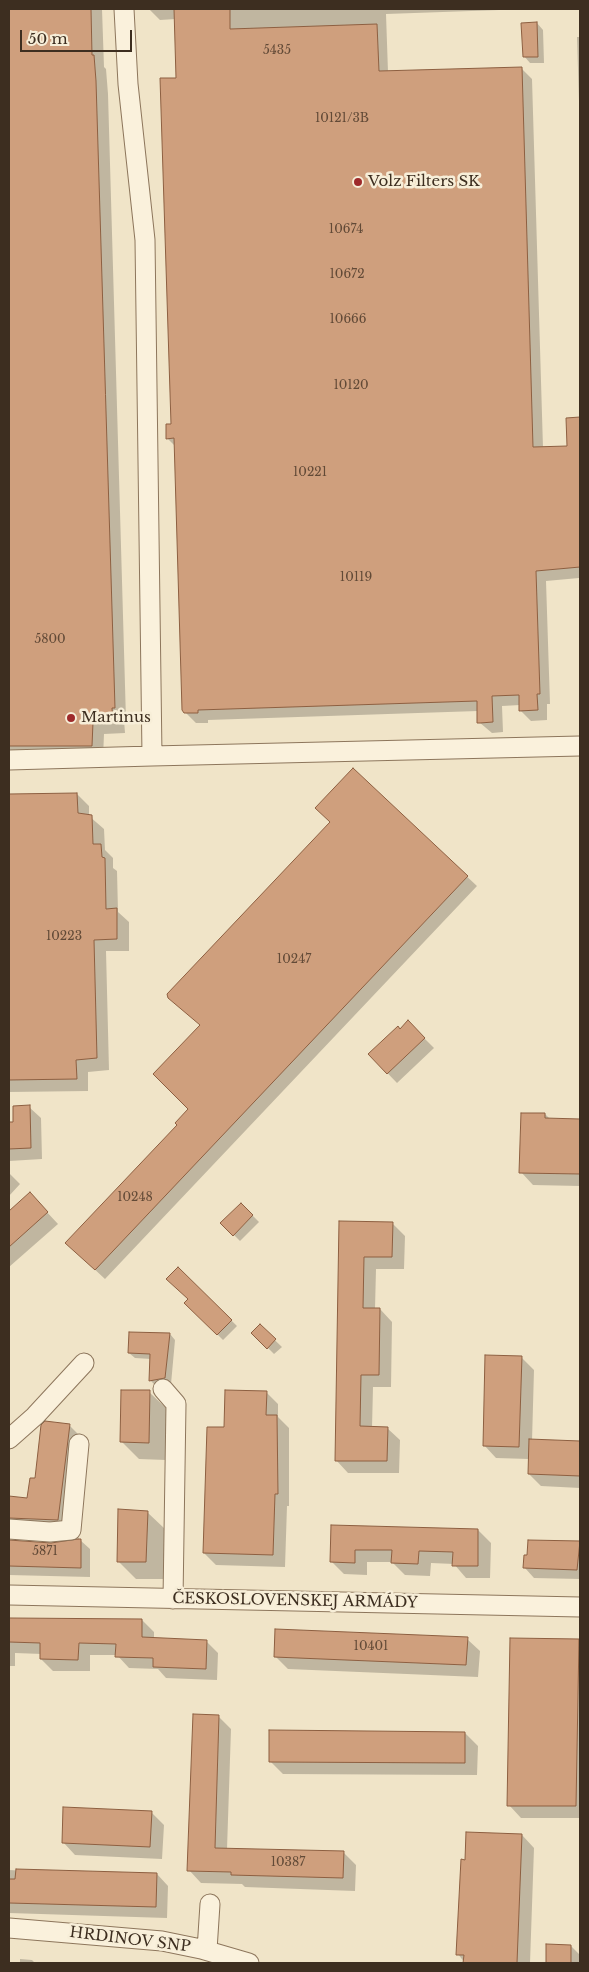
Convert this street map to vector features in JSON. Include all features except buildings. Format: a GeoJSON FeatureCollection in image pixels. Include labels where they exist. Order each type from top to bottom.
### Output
{"type":"FeatureCollection","features":[{"type":"Feature","properties":{"kind":"street"},"geometry":{"type":"LineString","coordinates":[[124,9],[128,84],[145,240],[152,756]]}},
{"type":"Feature","properties":{"kind":"street"},"geometry":{"type":"LineString","coordinates":[[9,760],[580,746]]}},
{"type":"Feature","properties":{"kind":"street"},"geometry":{"type":"LineString","coordinates":[[9,1439],[34,1416],[84,1363]]}},
{"type":"Feature","properties":{"kind":"street"},"geometry":{"type":"LineString","coordinates":[[163,1390],[176,1404],[174,1599]]}},
{"type":"Feature","properties":{"kind":"street"},"geometry":{"type":"LineString","coordinates":[[9,1530],[50,1532],[71,1530],[79,1444]]}},
{"type":"Feature","properties":{"kind":"street","name":"ČESKOSLOVENSKEJ ARMÁDY"},"geometry":{"type":"LineString","coordinates":[[9,1595],[580,1607]]}},
{"type":"Feature","properties":{"kind":"street"},"geometry":{"type":"LineString","coordinates":[[207,1950],[210,1904]]}},
{"type":"Feature","properties":{"kind":"street","name":"HRDINOV SNP"},"geometry":{"type":"LineString","coordinates":[[9,1928],[108,1934],[162,1940],[207,1950],[249,1963]]}},
{"type":"Feature","properties":{"kind":"place","name":"Volz Filters SK"},"geometry":{"type":"Point","coordinates":[358,182]}},
{"type":"Feature","properties":{"kind":"place","name":"Martinus"},"geometry":{"type":"Point","coordinates":[71,718]}}]}
